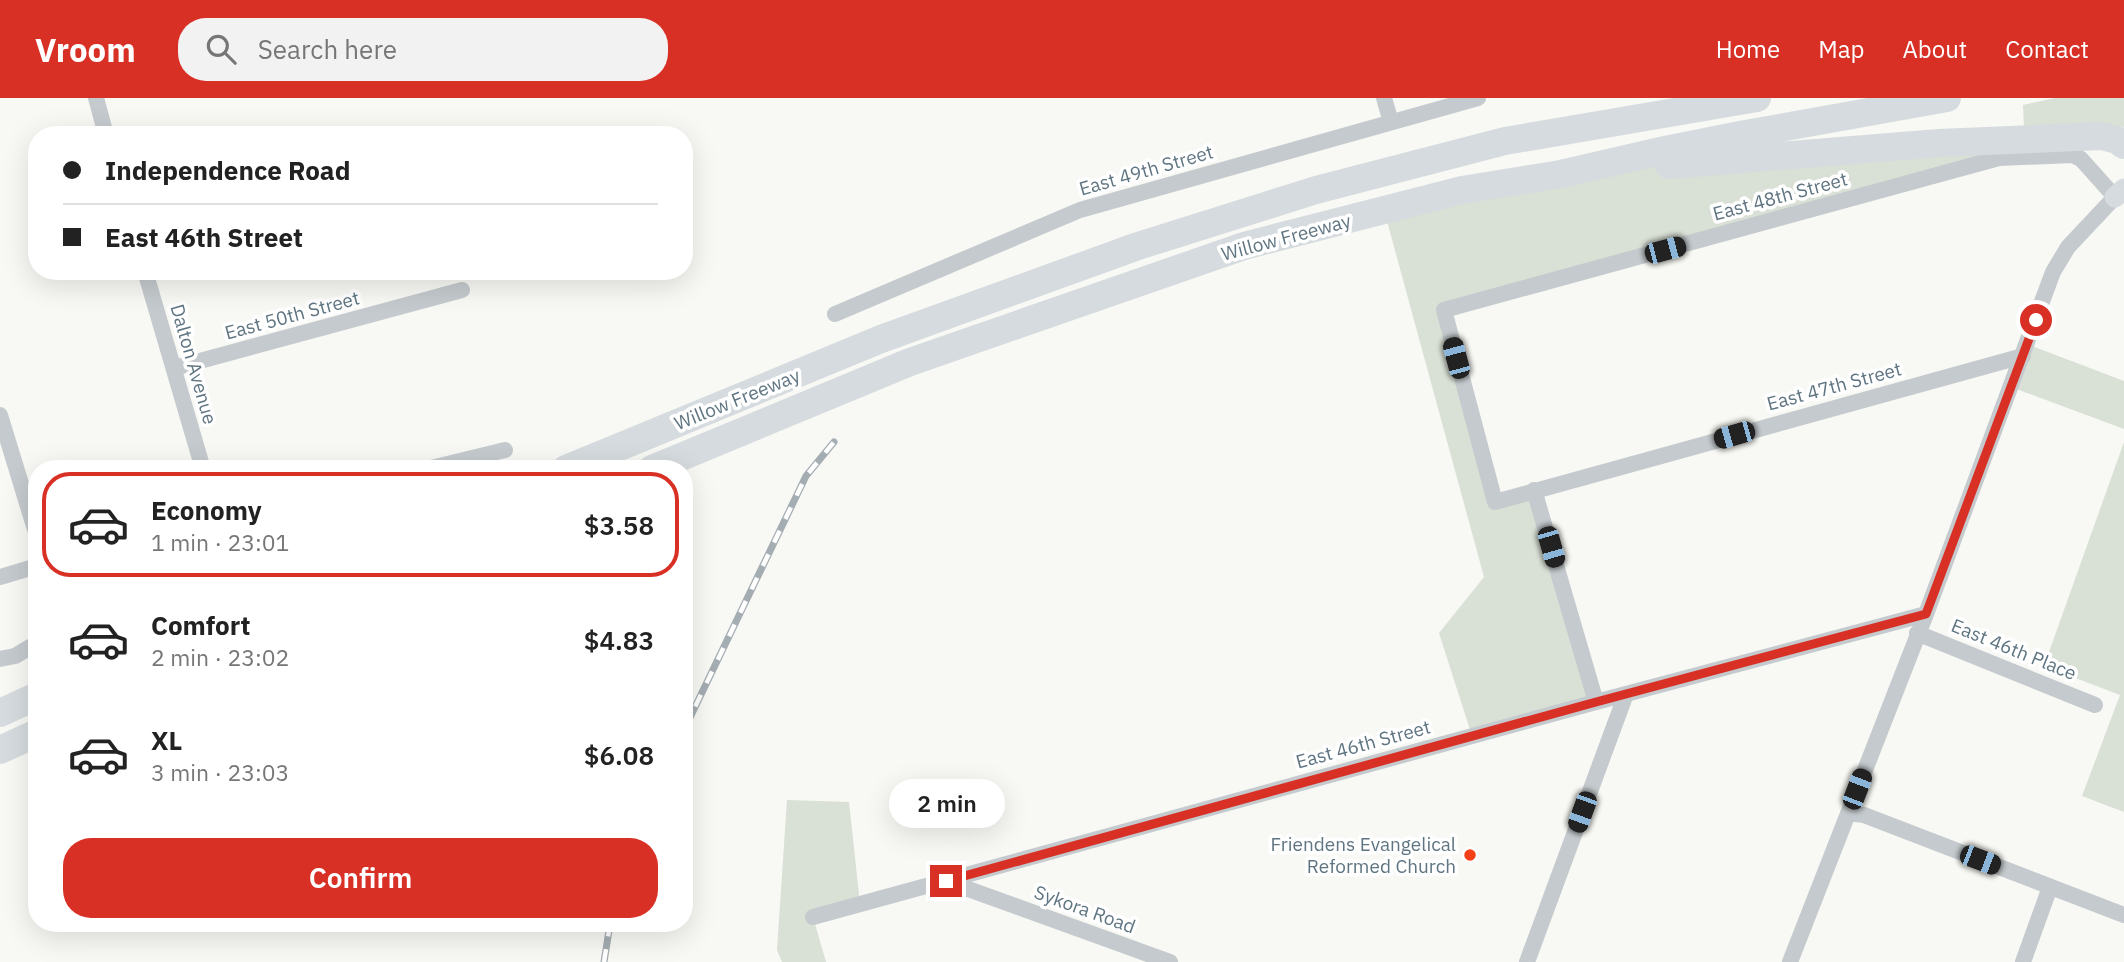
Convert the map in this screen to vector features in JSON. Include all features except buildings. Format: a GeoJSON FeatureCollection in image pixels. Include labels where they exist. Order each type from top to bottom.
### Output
{"type":"FeatureCollection","features":[{"type":"Feature","properties":{"kind":"highway","name":"Willow Freeway"},"geometry":{"type":"LineString","coordinates":[[586,460],[881,339],[1138,246],[1316,190],[1505,141],[1757,98]]}},
{"type":"Feature","properties":{"kind":"highway","name":"Willow Freeway"},"geometry":{"type":"LineString","coordinates":[[674,460],[911,362],[1244,246],[1462,190],[1561,174],[1665,149],[1947,98]]}},
{"type":"Feature","properties":{"kind":"highway"},"geometry":{"type":"LineString","coordinates":[[1561,174],[1997,139],[2102,136],[2124,145]]}},
{"type":"Feature","properties":{"kind":"highway"},"geometry":{"type":"LineString","coordinates":[[0,713],[28,700]]}},
{"type":"Feature","properties":{"kind":"highway"},"geometry":{"type":"LineString","coordinates":[[0,750],[28,737]]}},
{"type":"Feature","properties":{"kind":"street"},"geometry":{"type":"LineString","coordinates":[[96,98],[104,126]]}},
{"type":"Feature","properties":{"kind":"street"},"geometry":{"type":"LineString","coordinates":[[1384,98],[1391,122]]}},
{"type":"Feature","properties":{"kind":"street","name":"East 49th Street"},"geometry":{"type":"LineString","coordinates":[[835,314],[1080,210],[1478,98]]}},
{"type":"Feature","properties":{"kind":"street","name":"East 48th Street"},"geometry":{"type":"LineString","coordinates":[[1494,502],[1444,310],[1999,158],[2073,155],[2119,193]]}},
{"type":"Feature","properties":{"kind":"street"},"geometry":{"type":"LineString","coordinates":[[1790,962],[1926,614],[2053,272],[2068,247],[2119,193]]}},
{"type":"Feature","properties":{"kind":"street","name":"Dalton Avenue"},"geometry":{"type":"LineString","coordinates":[[148,280],[200,460]]}},
{"type":"Feature","properties":{"kind":"street","name":"East 50th Street"},"geometry":{"type":"LineString","coordinates":[[174,368],[462,290]]}},
{"type":"Feature","properties":{"kind":"street","name":"East 47th Street"},"geometry":{"type":"LineString","coordinates":[[1494,502],[2022,356]]}},
{"type":"Feature","properties":{"kind":"street"},"geometry":{"type":"LineString","coordinates":[[0,415],[28,507]]}},
{"type":"Feature","properties":{"kind":"street"},"geometry":{"type":"LineString","coordinates":[[464,460],[505,450]]}},
{"type":"Feature","properties":{"kind":"street"},"geometry":{"type":"LineString","coordinates":[[1534,490],[1596,702]]}},
{"type":"Feature","properties":{"kind":"street"},"geometry":{"type":"LineString","coordinates":[[0,577],[28,569]]}},
{"type":"Feature","properties":{"kind":"street","name":"East 46th Street"},"geometry":{"type":"LineString","coordinates":[[813,917],[1926,614]]}},
{"type":"Feature","properties":{"kind":"street","name":"East 46th Place"},"geometry":{"type":"LineString","coordinates":[[1917,634],[2095,705]]}},
{"type":"Feature","properties":{"kind":"street"},"geometry":{"type":"LineString","coordinates":[[0,659],[15,656],[28,648]]}},
{"type":"Feature","properties":{"kind":"street"},"geometry":{"type":"LineString","coordinates":[[1527,962],[1626,694]]}},
{"type":"Feature","properties":{"kind":"street"},"geometry":{"type":"LineString","coordinates":[[1848,813],[1864,815],[2124,915]]}},
{"type":"Feature","properties":{"kind":"street","name":"Sykora Road"},"geometry":{"type":"LineString","coordinates":[[946,881],[1170,962]]}},
{"type":"Feature","properties":{"kind":"street"},"geometry":{"type":"LineString","coordinates":[[2023,962],[2050,887]]}},
{"type":"Feature","properties":{"kind":"shaded area"},"geometry":{"type":"Polygon","coordinates":[[[2055,98],[2124,98],[2124,127],[2098,124],[2024,128],[2023,105],[2055,98]]]}},
{"type":"Feature","properties":{"kind":"shaded area"},"geometry":{"type":"Polygon","coordinates":[[[1939,143],[1999,158],[1444,310],[1494,502],[1534,490],[1596,702],[1472,736],[1439,633],[1484,577],[1384,210],[1561,174],[1939,143]]]}},
{"type":"Feature","properties":{"kind":"shaded area"},"geometry":{"type":"Polygon","coordinates":[[[2027,344],[2124,381],[2124,429],[2011,387],[2027,344]]]}},
{"type":"Feature","properties":{"kind":"shaded area"},"geometry":{"type":"Polygon","coordinates":[[[2124,442],[2124,812],[2082,796],[2120,695],[2044,666],[2124,442]]]}},
{"type":"Feature","properties":{"kind":"shaded area"},"geometry":{"type":"Polygon","coordinates":[[[787,800],[849,802],[860,904],[813,917],[826,962],[782,962],[777,950],[787,800]]]}},
{"type":"Feature","properties":{"kind":"railway"},"geometry":{"type":"LineString","coordinates":[[693,711],[806,476],[834,442]]}},
{"type":"Feature","properties":{"kind":"railway"},"geometry":{"type":"LineString","coordinates":[[604,962],[609,932]]}},
{"type":"Feature","properties":{"kind":"place","name":"Friendens Evangelical Reformed Church"},"geometry":{"type":"Point","coordinates":[1470,855]}},
{"type":"Feature","properties":{"kind":"route"},"geometry":{"type":"LineString","coordinates":[[946,881],[1926,614],[2036,320]]}}]}
